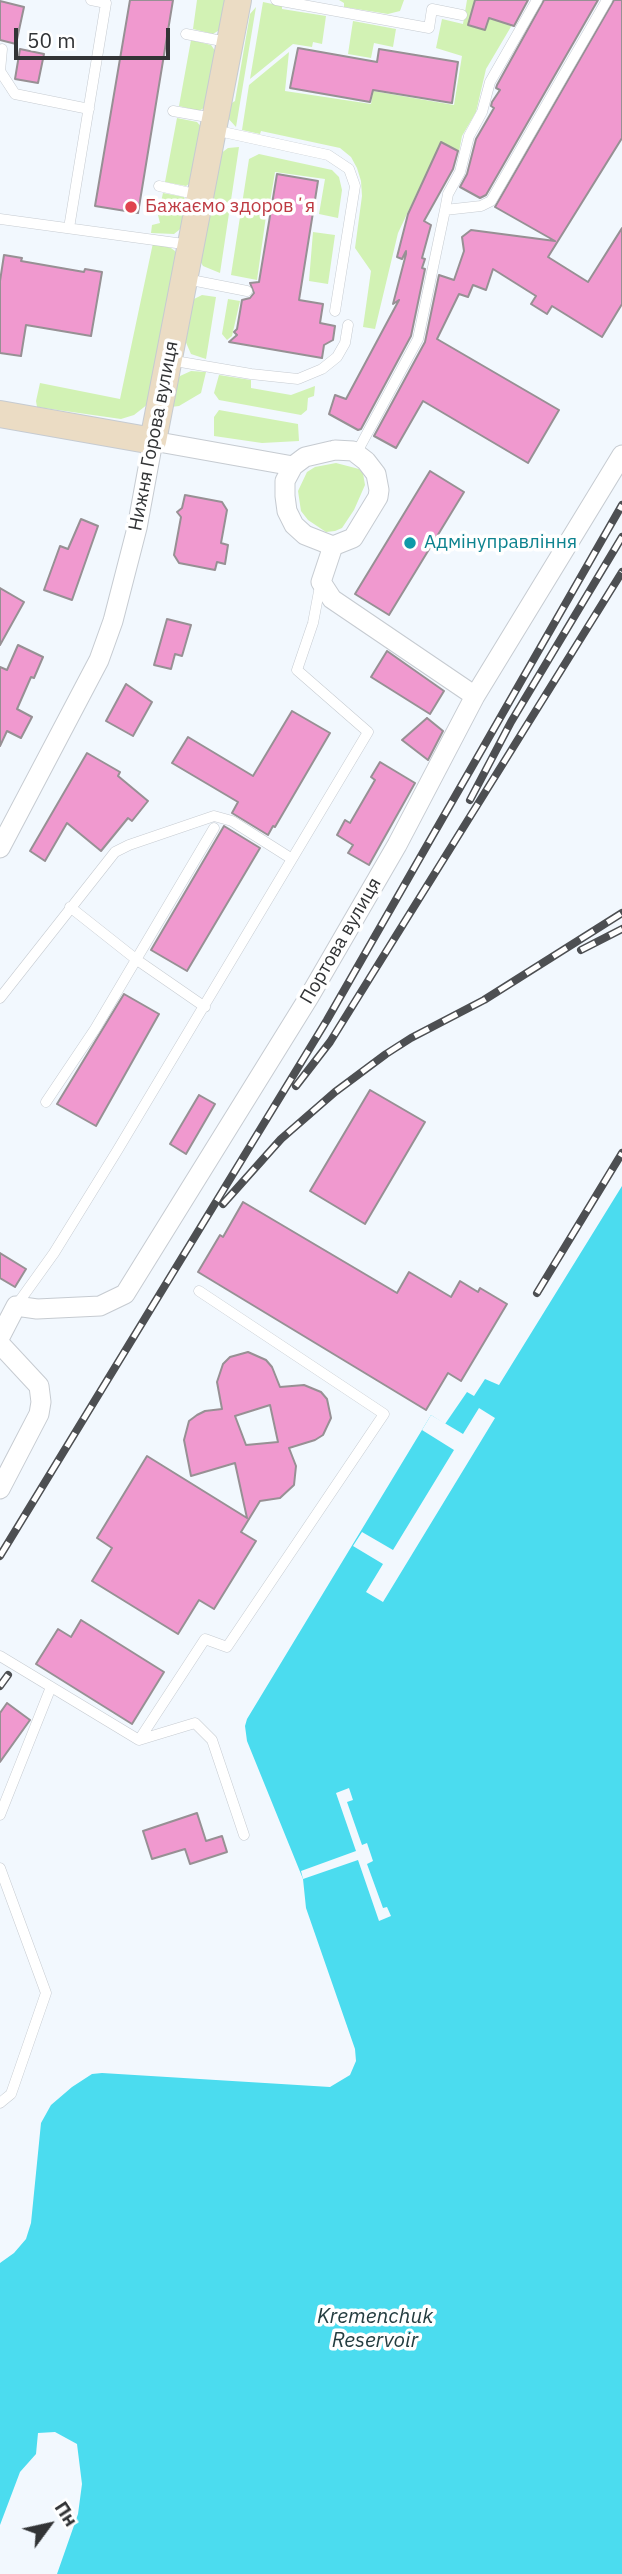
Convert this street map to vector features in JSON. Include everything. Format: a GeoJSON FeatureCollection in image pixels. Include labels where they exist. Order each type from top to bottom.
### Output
{"type":"FeatureCollection","features":[{"type":"Feature","properties":{"kind":"street","name":"Нижня Горова вулиця"},"geometry":{"type":"LineString","coordinates":[[0,848],[99,660],[113,621],[137,528],[238,0]]}},
{"type":"Feature","properties":{"kind":"street"},"geometry":{"type":"LineString","coordinates":[[0,414],[293,466]]}},
{"type":"Feature","properties":{"kind":"street"},"geometry":{"type":"LineString","coordinates":[[335,450],[356,454],[366,461],[376,474],[379,490],[353,538],[333,546],[305,535],[294,524],[287,511],[285,481],[293,466],[305,457],[320,452],[335,450]]}},
{"type":"Feature","properties":{"kind":"street","name":"Портова вулиця"},"geometry":{"type":"LineString","coordinates":[[16,1306],[37,1309],[100,1306],[125,1293],[309,997],[397,845],[475,696],[622,454]]}},
{"type":"Feature","properties":{"kind":"street"},"geometry":{"type":"LineString","coordinates":[[333,546],[321,582],[332,599],[475,696]]}},
{"type":"Feature","properties":{"kind":"street"},"geometry":{"type":"LineString","coordinates":[[0,1338],[16,1306]]}},
{"type":"Feature","properties":{"kind":"street"},"geometry":{"type":"LineString","coordinates":[[0,1344],[39,1386],[41,1402],[39,1414],[0,1489]]}},
{"type":"Feature","properties":{"kind":"lane"},"geometry":{"type":"LineString","coordinates":[[69,228],[106,3],[91,0]]}},
{"type":"Feature","properties":{"kind":"lane"},"geometry":{"type":"LineString","coordinates":[[276,0],[429,28],[432,9],[462,15]]}},
{"type":"Feature","properties":{"kind":"lane"},"geometry":{"type":"LineString","coordinates":[[356,454],[418,339],[448,194],[460,172],[469,136],[482,112],[490,82],[537,0]]}},
{"type":"Feature","properties":{"kind":"lane"},"geometry":{"type":"LineString","coordinates":[[445,210],[481,206],[491,201],[607,0]]}},
{"type":"Feature","properties":{"kind":"lane"},"geometry":{"type":"LineString","coordinates":[[186,34],[230,42]]}},
{"type":"Feature","properties":{"kind":"lane"},"geometry":{"type":"LineString","coordinates":[[2,49],[0,71],[15,94],[89,109]]}},
{"type":"Feature","properties":{"kind":"lane"},"geometry":{"type":"LineString","coordinates":[[173,111],[328,155],[349,169],[355,186],[335,311]]}},
{"type":"Feature","properties":{"kind":"lane"},"geometry":{"type":"LineString","coordinates":[[159,186],[201,196]]}},
{"type":"Feature","properties":{"kind":"lane"},"geometry":{"type":"LineString","coordinates":[[0,219],[192,245]]}},
{"type":"Feature","properties":{"kind":"lane"},"geometry":{"type":"LineString","coordinates":[[186,279],[247,291]]}},
{"type":"Feature","properties":{"kind":"lane"},"geometry":{"type":"LineString","coordinates":[[169,360],[298,379],[322,369],[337,357],[345,343],[348,325]]}},
{"type":"Feature","properties":{"kind":"lane"},"geometry":{"type":"LineString","coordinates":[[16,1306],[54,1253],[205,1007],[368,733],[297,670],[313,623],[321,582]]}},
{"type":"Feature","properties":{"kind":"lane"},"geometry":{"type":"LineString","coordinates":[[0,998],[115,852],[129,845],[214,816],[232,821],[292,859]]}},
{"type":"Feature","properties":{"kind":"lane"},"geometry":{"type":"LineString","coordinates":[[46,1102],[95,1029],[214,828]]}},
{"type":"Feature","properties":{"kind":"lane"},"geometry":{"type":"LineString","coordinates":[[70,908],[137,960],[205,1007]]}},
{"type":"Feature","properties":{"kind":"lane"},"geometry":{"type":"LineString","coordinates":[[139,1740],[205,1639],[227,1647],[384,1414],[198,1291]]}},
{"type":"Feature","properties":{"kind":"lane"},"geometry":{"type":"LineString","coordinates":[[0,1656],[139,1740],[195,1723],[212,1740],[244,1835]]}},
{"type":"Feature","properties":{"kind":"lane"},"geometry":{"type":"LineString","coordinates":[[0,1815],[51,1687]]}},
{"type":"Feature","properties":{"kind":"lane"},"geometry":{"type":"LineString","coordinates":[[0,1868],[46,1993],[11,2094],[0,2103]]}},
{"type":"Feature","properties":{"kind":"green space"},"geometry":{"type":"Polygon","coordinates":[[[197,0],[226,0],[221,29],[213,34],[193,29],[197,0]]]}},
{"type":"Feature","properties":{"kind":"green space"},"geometry":{"type":"Polygon","coordinates":[[[339,0],[404,0],[400,11],[388,14],[344,7],[344,3],[339,0]]]}},
{"type":"Feature","properties":{"kind":"green space"},"geometry":{"type":"Polygon","coordinates":[[[467,0],[502,0],[496,4],[490,19],[512,25],[486,69],[476,112],[462,136],[459,152],[441,142],[398,233],[375,329],[363,327],[371,271],[355,248],[362,196],[357,168],[351,157],[340,148],[261,131],[260,134],[242,130],[249,85],[289,52],[285,91],[371,104],[373,91],[454,105],[462,56],[436,48],[442,19],[463,24],[467,0]]]}},
{"type":"Feature","properties":{"kind":"green space"},"geometry":{"type":"Polygon","coordinates":[[[263,2],[282,6],[282,9],[326,16],[322,44],[313,42],[312,47],[293,44],[250,79],[263,2]]]}},
{"type":"Feature","properties":{"kind":"green space"},"geometry":{"type":"Polygon","coordinates":[[[256,7],[236,127],[226,116],[227,106],[235,101],[250,14],[256,7]]]}},
{"type":"Feature","properties":{"kind":"green space"},"geometry":{"type":"Polygon","coordinates":[[[353,21],[396,29],[393,47],[374,43],[371,58],[348,54],[353,21]]]}},
{"type":"Feature","properties":{"kind":"green space"},"geometry":{"type":"Polygon","coordinates":[[[191,40],[211,45],[216,52],[207,106],[199,111],[179,106],[191,40]]]}},
{"type":"Feature","properties":{"kind":"green space"},"geometry":{"type":"Polygon","coordinates":[[[177,118],[197,122],[203,129],[193,181],[186,186],[165,182],[177,118]]]}},
{"type":"Feature","properties":{"kind":"green space"},"geometry":{"type":"Polygon","coordinates":[[[239,147],[220,273],[203,266],[199,259],[220,154],[228,148],[239,147]]]}},
{"type":"Feature","properties":{"kind":"green space"},"geometry":{"type":"Polygon","coordinates":[[[259,154],[332,170],[339,177],[342,190],[338,218],[319,214],[325,179],[275,172],[257,280],[231,275],[249,159],[259,154]]]}},
{"type":"Feature","properties":{"kind":"green space"},"geometry":{"type":"Polygon","coordinates":[[[163,193],[184,197],[188,205],[184,226],[174,234],[151,233],[152,225],[160,223],[158,215],[163,193]]]}},
{"type":"Feature","properties":{"kind":"green space"},"geometry":{"type":"Polygon","coordinates":[[[313,232],[335,235],[328,284],[309,281],[313,232]]]}},
{"type":"Feature","properties":{"kind":"green space"},"geometry":{"type":"Polygon","coordinates":[[[153,243],[171,248],[178,260],[148,404],[134,415],[121,419],[37,407],[40,383],[120,399],[153,243]]]}},
{"type":"Feature","properties":{"kind":"green space"},"geometry":{"type":"Polygon","coordinates":[[[202,295],[216,297],[206,359],[191,354],[184,338],[192,300],[202,295]]]}},
{"type":"Feature","properties":{"kind":"green space"},"geometry":{"type":"Polygon","coordinates":[[[228,299],[240,301],[232,336],[227,340],[222,334],[228,299]]]}},
{"type":"Feature","properties":{"kind":"green space"},"geometry":{"type":"Polygon","coordinates":[[[191,371],[206,372],[201,393],[179,406],[171,407],[173,385],[180,376],[191,371]]]}},
{"type":"Feature","properties":{"kind":"green space"},"geometry":{"type":"Polygon","coordinates":[[[219,375],[251,380],[251,388],[291,395],[315,386],[314,396],[308,398],[307,410],[301,415],[219,400],[214,393],[219,375]]]}},
{"type":"Feature","properties":{"kind":"green space"},"geometry":{"type":"Polygon","coordinates":[[[219,410],[298,424],[299,441],[262,443],[214,436],[214,417],[219,410]]]}},
{"type":"Feature","properties":{"kind":"green space"},"geometry":{"type":"Polygon","coordinates":[[[336,463],[359,469],[363,473],[365,485],[342,528],[326,532],[308,520],[301,511],[298,491],[307,472],[315,467],[336,463]]]}},
{"type":"Feature","properties":{"kind":"water","name":"Kremenchuk Reservoir"},"geometry":{"type":"Polygon","coordinates":[[[622,1186],[622,2574],[57,2574],[78,2514],[82,2484],[77,2444],[55,2432],[38,2433],[36,2454],[20,2472],[0,2525],[0,2263],[14,2253],[26,2239],[31,2223],[41,2123],[51,2105],[92,2074],[330,2087],[350,2075],[356,2061],[355,2049],[306,1908],[303,1879],[247,1741],[247,1719],[431,1415],[445,1424],[467,1392],[474,1396],[485,1379],[499,1385],[622,1186]]]}},
{"type":"Feature","properties":{"kind":"pier"},"geometry":{"type":"Polygon","coordinates":[[[479,1408],[495,1418],[383,1602],[366,1592],[383,1564],[353,1546],[362,1532],[393,1550],[454,1450],[422,1430],[431,1415],[463,1434],[479,1408]]]}},
{"type":"Feature","properties":{"kind":"pier"},"geometry":{"type":"Polygon","coordinates":[[[349,1788],[353,1800],[347,1802],[362,1845],[367,1843],[373,1861],[367,1864],[383,1908],[387,1907],[391,1916],[379,1921],[358,1860],[303,1879],[301,1871],[356,1851],[336,1793],[349,1788]]]}},
{"type":"Feature","properties":{"kind":"building"},"geometry":{"type":"Polygon","coordinates":[[[130,0],[173,0],[138,213],[95,206],[130,0]]]}},
{"type":"Feature","properties":{"kind":"building"},"geometry":{"type":"Polygon","coordinates":[[[475,0],[528,0],[514,26],[489,18],[485,30],[468,25],[475,0]]]}},
{"type":"Feature","properties":{"kind":"building"},"geometry":{"type":"Polygon","coordinates":[[[544,0],[598,0],[486,195],[480,198],[460,187],[467,174],[476,139],[494,108],[491,106],[492,102],[500,90],[496,88],[497,85],[544,0]]]}},
{"type":"Feature","properties":{"kind":"building"},"geometry":{"type":"Polygon","coordinates":[[[614,0],[622,0],[622,138],[548,257],[588,282],[622,228],[622,304],[602,337],[552,306],[547,314],[531,304],[536,296],[493,269],[486,290],[473,285],[468,297],[459,294],[437,339],[559,410],[528,463],[423,401],[396,448],[374,436],[425,342],[439,275],[454,280],[464,251],[462,237],[471,230],[555,241],[495,207],[614,0]]]}},
{"type":"Feature","properties":{"kind":"building"},"geometry":{"type":"Polygon","coordinates":[[[0,1],[24,7],[16,44],[0,40],[0,1]]]}},
{"type":"Feature","properties":{"kind":"building"},"geometry":{"type":"Polygon","coordinates":[[[298,48],[377,62],[379,49],[458,62],[452,103],[373,90],[370,102],[290,88],[298,48]]]}},
{"type":"Feature","properties":{"kind":"building"},"geometry":{"type":"Polygon","coordinates":[[[20,49],[44,54],[38,83],[15,79],[20,49]]]}},
{"type":"Feature","properties":{"kind":"building"},"geometry":{"type":"Polygon","coordinates":[[[441,142],[458,151],[453,169],[424,221],[431,225],[422,258],[425,259],[422,268],[425,269],[411,336],[361,429],[358,430],[329,414],[335,395],[346,399],[399,300],[393,304],[406,254],[406,251],[402,259],[397,257],[408,214],[441,142]]]}},
{"type":"Feature","properties":{"kind":"building"},"geometry":{"type":"Polygon","coordinates":[[[277,174],[318,181],[299,300],[323,304],[320,323],[335,326],[333,340],[324,345],[322,358],[229,342],[237,335],[234,332],[237,329],[242,300],[250,298],[254,293],[250,283],[259,282],[277,174]]]}},
{"type":"Feature","properties":{"kind":"building"},"geometry":{"type":"Polygon","coordinates":[[[4,255],[22,258],[21,261],[84,272],[85,269],[102,272],[91,336],[26,325],[21,356],[0,353],[0,281],[4,255]]]}},
{"type":"Feature","properties":{"kind":"building","name":"Адмінуправління"},"geometry":{"type":"Polygon","coordinates":[[[430,471],[464,492],[389,615],[355,594],[430,471]]]}},
{"type":"Feature","properties":{"kind":"building"},"geometry":{"type":"Polygon","coordinates":[[[185,495],[222,502],[227,510],[221,543],[228,545],[225,564],[217,562],[215,570],[179,563],[174,555],[181,517],[177,512],[182,508],[185,495]]]}},
{"type":"Feature","properties":{"kind":"building"},"geometry":{"type":"Polygon","coordinates":[[[81,519],[98,526],[72,600],[44,590],[60,546],[68,549],[81,519]]]}},
{"type":"Feature","properties":{"kind":"building"},"geometry":{"type":"Polygon","coordinates":[[[0,588],[24,602],[0,645],[0,588]]]}},
{"type":"Feature","properties":{"kind":"building"},"geometry":{"type":"Polygon","coordinates":[[[167,619],[191,625],[182,656],[175,654],[171,669],[154,665],[167,619]]]}},
{"type":"Feature","properties":{"kind":"building"},"geometry":{"type":"Polygon","coordinates":[[[18,645],[43,657],[17,709],[32,717],[21,738],[7,731],[0,746],[0,667],[7,670],[18,645]]]}},
{"type":"Feature","properties":{"kind":"building"},"geometry":{"type":"Polygon","coordinates":[[[387,651],[444,691],[430,714],[371,677],[387,651]]]}},
{"type":"Feature","properties":{"kind":"building"},"geometry":{"type":"Polygon","coordinates":[[[126,684],[152,702],[133,736],[106,721],[126,684]]]}},
{"type":"Feature","properties":{"kind":"building"},"geometry":{"type":"Polygon","coordinates":[[[292,711],[330,733],[268,835],[232,813],[238,802],[172,763],[188,737],[253,776],[292,711]]]}},
{"type":"Feature","properties":{"kind":"building"},"geometry":{"type":"Polygon","coordinates":[[[427,718],[443,731],[428,760],[402,740],[427,718]]]}},
{"type":"Feature","properties":{"kind":"building"},"geometry":{"type":"Polygon","coordinates":[[[87,753],[120,772],[118,776],[148,801],[132,821],[128,818],[101,851],[67,823],[45,861],[30,851],[87,753]]]}},
{"type":"Feature","properties":{"kind":"building"},"geometry":{"type":"Polygon","coordinates":[[[380,762],[415,783],[369,865],[348,853],[353,845],[337,835],[345,820],[350,823],[375,780],[371,777],[380,762]]]}},
{"type":"Feature","properties":{"kind":"building"},"geometry":{"type":"Polygon","coordinates":[[[224,826],[260,848],[187,971],[151,950],[224,826]]]}},
{"type":"Feature","properties":{"kind":"building"},"geometry":{"type":"Polygon","coordinates":[[[124,994],[159,1014],[96,1126],[57,1104],[124,994]]]}},
{"type":"Feature","properties":{"kind":"building"},"geometry":{"type":"Polygon","coordinates":[[[370,1090],[425,1122],[365,1224],[310,1191],[370,1090]]]}},
{"type":"Feature","properties":{"kind":"building"},"geometry":{"type":"Polygon","coordinates":[[[199,1095],[215,1104],[186,1154],[170,1144],[199,1095]]]}},
{"type":"Feature","properties":{"kind":"building"},"geometry":{"type":"Polygon","coordinates":[[[243,1202],[397,1293],[409,1272],[451,1297],[460,1281],[478,1292],[480,1288],[507,1304],[461,1381],[448,1373],[426,1410],[198,1272],[220,1235],[223,1237],[243,1202]]]}},
{"type":"Feature","properties":{"kind":"building"},"geometry":{"type":"Polygon","coordinates":[[[0,1253],[26,1269],[15,1287],[0,1278],[0,1253]]]}},
{"type":"Feature","properties":{"kind":"building"},"geometry":{"type":"Polygon","coordinates":[[[248,1352],[266,1360],[272,1367],[280,1387],[304,1385],[321,1392],[327,1399],[331,1418],[323,1435],[289,1448],[296,1466],[294,1485],[280,1498],[260,1501],[241,1532],[256,1541],[214,1609],[199,1600],[178,1634],[92,1581],[112,1548],[97,1538],[147,1456],[247,1518],[235,1463],[191,1476],[184,1440],[189,1421],[205,1411],[222,1409],[217,1382],[223,1364],[230,1357],[248,1352]],[[270,1405],[235,1416],[246,1445],[278,1442],[270,1405]]]}},
{"type":"Feature","properties":{"kind":"building"},"geometry":{"type":"Polygon","coordinates":[[[81,1620],[164,1672],[132,1724],[36,1664],[58,1629],[71,1637],[81,1620]]]}},
{"type":"Feature","properties":{"kind":"building"},"geometry":{"type":"Polygon","coordinates":[[[7,1703],[30,1720],[0,1762],[0,1713],[7,1703]]]}},
{"type":"Feature","properties":{"kind":"building"},"geometry":{"type":"Polygon","coordinates":[[[197,1813],[206,1841],[222,1836],[227,1852],[190,1864],[185,1849],[152,1859],[143,1831],[197,1813]]]}},
{"type":"Feature","properties":{"kind":"railway"},"geometry":{"type":"LineString","coordinates":[[0,1556],[327,1020],[622,505]]}},
{"type":"Feature","properties":{"kind":"railway"},"geometry":{"type":"LineString","coordinates":[[470,800],[511,722],[622,537]]}},
{"type":"Feature","properties":{"kind":"railway"},"geometry":{"type":"LineString","coordinates":[[296,1086],[330,1042],[622,572]]}},
{"type":"Feature","properties":{"kind":"railway"},"geometry":{"type":"LineString","coordinates":[[223,1204],[281,1139],[335,1092],[386,1054],[484,1000],[622,913]]}},
{"type":"Feature","properties":{"kind":"railway"},"geometry":{"type":"LineString","coordinates":[[581,950],[622,929]]}},
{"type":"Feature","properties":{"kind":"railway"},"geometry":{"type":"LineString","coordinates":[[537,1293],[622,1153]]}},
{"type":"Feature","properties":{"kind":"railway"},"geometry":{"type":"LineString","coordinates":[[0,1686],[8,1675]]}},
{"type":"Feature","properties":{"kind":"place","name":"Бажаємо здоровʼя"},"geometry":{"type":"Point","coordinates":[131,207]}},
{"type":"Feature","properties":{"kind":"place","name":"Адмінуправління"},"geometry":{"type":"Point","coordinates":[410,543]}}]}
